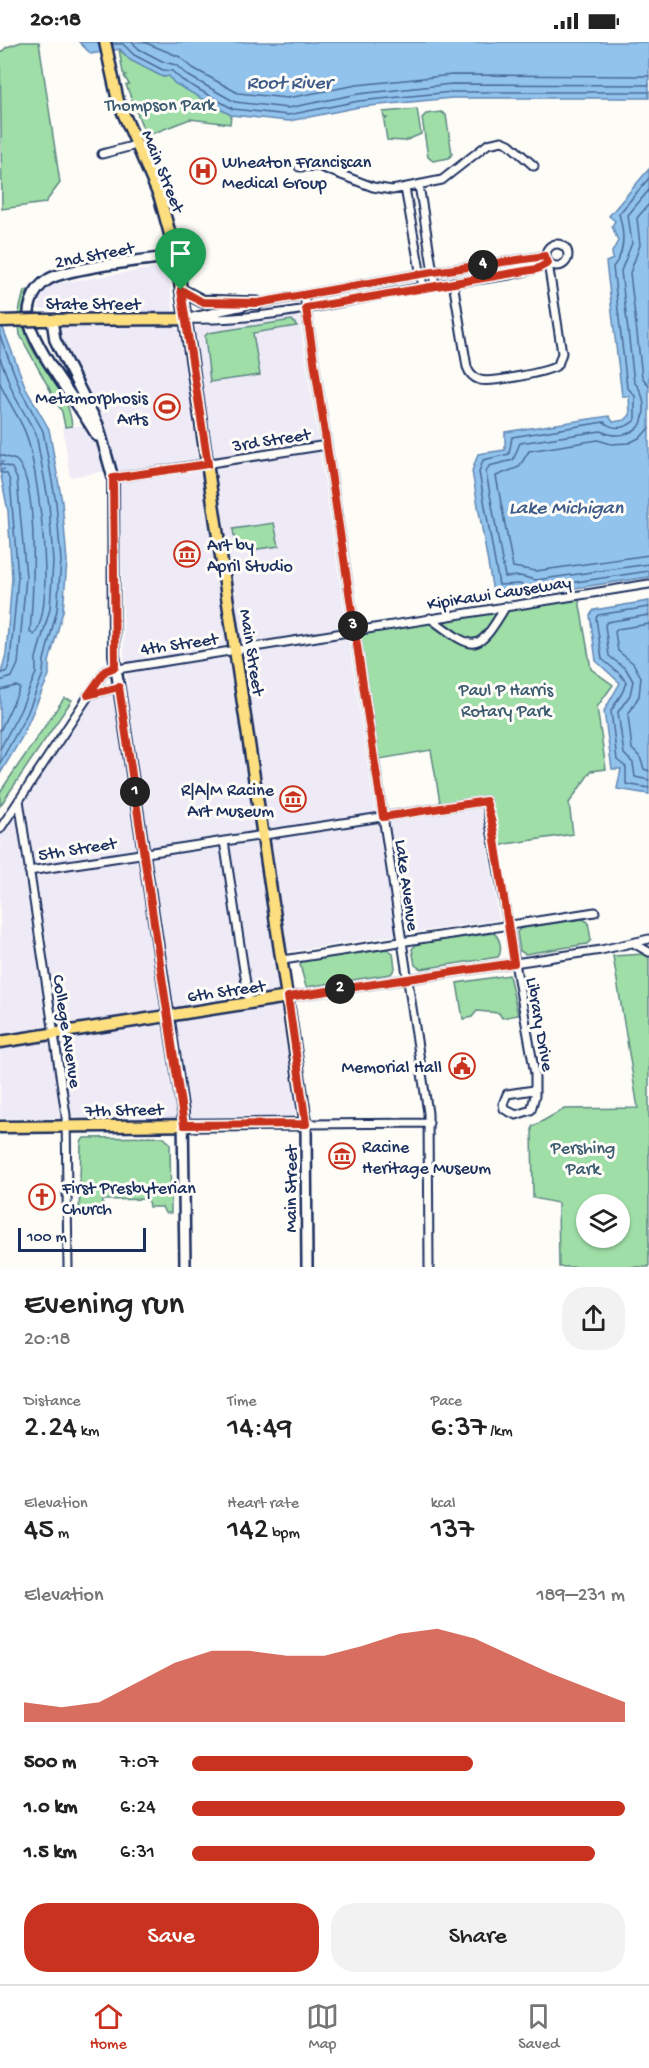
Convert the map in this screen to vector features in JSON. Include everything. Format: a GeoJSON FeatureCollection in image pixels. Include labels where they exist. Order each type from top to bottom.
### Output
{"type":"FeatureCollection","features":[{"type":"Feature","properties":{"kind":"main road","name":"Main Street"},"geometry":{"type":"LineString","coordinates":[[106,47],[118,101],[160,198],[176,256],[306,1124]]}},
{"type":"Feature","properties":{"kind":"main road"},"geometry":{"type":"LineString","coordinates":[[181,290],[202,302],[258,303]]}},
{"type":"Feature","properties":{"kind":"main road","name":"State Street"},"geometry":{"type":"LineString","coordinates":[[0,321],[186,320]]}},
{"type":"Feature","properties":{"kind":"main road","name":"6th Street"},"geometry":{"type":"LineString","coordinates":[[0,1042],[288,997]]}},
{"type":"Feature","properties":{"kind":"main road","name":"7th Street"},"geometry":{"type":"LineString","coordinates":[[0,1127],[306,1124]]}},
{"type":"Feature","properties":{"kind":"street"},"geometry":{"type":"LineString","coordinates":[[299,167],[324,168],[382,189],[405,188],[442,180],[494,141],[509,144],[534,166]]}},
{"type":"Feature","properties":{"kind":"street"},"geometry":{"type":"LineString","coordinates":[[102,154],[136,145]]}},
{"type":"Feature","properties":{"kind":"street"},"geometry":{"type":"LineString","coordinates":[[419,185],[435,285]]}},
{"type":"Feature","properties":{"kind":"street"},"geometry":{"type":"LineString","coordinates":[[405,188],[423,287]]}},
{"type":"Feature","properties":{"kind":"street","name":"2nd Street"},"geometry":{"type":"LineString","coordinates":[[102,446],[36,340],[30,325],[31,303],[42,284],[61,274],[176,256]]}},
{"type":"Feature","properties":{"kind":"street"},"geometry":{"type":"LineString","coordinates":[[186,320],[258,303],[420,274],[547,259]]}},
{"type":"Feature","properties":{"kind":"street"},"geometry":{"type":"LineString","coordinates":[[453,282],[467,367],[474,377],[484,380],[547,371],[558,365],[562,353],[547,259]]}},
{"type":"Feature","properties":{"kind":"street"},"geometry":{"type":"LineString","coordinates":[[186,320],[223,320],[306,308],[537,269],[547,259]]}},
{"type":"Feature","properties":{"kind":"street","name":"Lake Avenue"},"geometry":{"type":"LineString","coordinates":[[304,295],[429,1123],[429,1267]]}},
{"type":"Feature","properties":{"kind":"street"},"geometry":{"type":"LineString","coordinates":[[52,320],[56,340],[98,425],[102,446],[113,478],[115,667],[184,1125],[185,1267]]}},
{"type":"Feature","properties":{"kind":"street","name":"3rd Street"},"geometry":{"type":"LineString","coordinates":[[113,478],[327,446]]}},
{"type":"Feature","properties":{"kind":"street","name":"KipiKawi Causeway"},"geometry":{"type":"LineString","coordinates":[[354,630],[649,584]]}},
{"type":"Feature","properties":{"kind":"street"},"geometry":{"type":"LineString","coordinates":[[430,618],[460,639],[474,644],[482,642],[488,636],[506,606]]}},
{"type":"Feature","properties":{"kind":"street","name":"4th Street"},"geometry":{"type":"LineString","coordinates":[[115,667],[354,630]]}},
{"type":"Feature","properties":{"kind":"street"},"geometry":{"type":"LineString","coordinates":[[0,829],[105,671],[115,667]]}},
{"type":"Feature","properties":{"kind":"street"},"geometry":{"type":"LineString","coordinates":[[88,695],[119,687]]}},
{"type":"Feature","properties":{"kind":"street","name":"College Avenue"},"geometry":{"type":"LineString","coordinates":[[19,800],[67,1126],[68,1267]]}},
{"type":"Feature","properties":{"kind":"street","name":"5th Street"},"geometry":{"type":"LineString","coordinates":[[28,871],[486,801]]}},
{"type":"Feature","properties":{"kind":"street","name":"Library Drive"},"geometry":{"type":"LineString","coordinates":[[486,801],[493,827],[507,926],[535,1074],[534,1105],[527,1113],[511,1114],[504,1109],[503,1104],[507,1094],[534,1090]]}},
{"type":"Feature","properties":{"kind":"street"},"geometry":{"type":"LineString","coordinates":[[224,841],[249,1003]]}},
{"type":"Feature","properties":{"kind":"street"},"geometry":{"type":"LineString","coordinates":[[283,960],[595,912]]}},
{"type":"Feature","properties":{"kind":"street","name":"6th Street"},"geometry":{"type":"LineString","coordinates":[[288,997],[635,944],[649,939]]}},
{"type":"Feature","properties":{"kind":"street"},"geometry":{"type":"LineString","coordinates":[[635,944],[649,952]]}},
{"type":"Feature","properties":{"kind":"street","name":"7th Street"},"geometry":{"type":"LineString","coordinates":[[306,1124],[429,1123]]}},
{"type":"Feature","properties":{"kind":"street","name":"Main Street"},"geometry":{"type":"LineString","coordinates":[[306,1124],[307,1267]]}},
{"type":"Feature","properties":{"kind":"shaded area"},"geometry":{"type":"Polygon","coordinates":[[[168,266],[175,329],[299,314],[377,824],[482,808],[499,920],[272,954],[296,1105],[295,1118],[0,1118],[0,836],[92,696],[128,686],[124,658],[119,469],[70,477],[63,427],[98,424],[59,340],[59,309],[39,309],[40,297],[52,284],[168,266]]]}},
{"type":"Feature","properties":{"kind":"green space"},"geometry":{"type":"Polygon","coordinates":[[[21,42],[39,42],[60,183],[45,203],[2,209],[0,53],[7,47],[21,42]]]}},
{"type":"Feature","properties":{"kind":"green space","name":"Thompson Park"},"geometry":{"type":"Polygon","coordinates":[[[119,49],[130,60],[163,77],[169,76],[175,83],[231,115],[230,124],[190,119],[146,136],[126,85],[129,84],[123,73],[119,49]]]}},
{"type":"Feature","properties":{"kind":"green space"},"geometry":{"type":"Polygon","coordinates":[[[417,109],[421,134],[405,141],[387,140],[384,121],[387,118],[384,118],[383,112],[417,109]]]}},
{"type":"Feature","properties":{"kind":"green space"},"geometry":{"type":"Polygon","coordinates":[[[441,112],[446,115],[452,154],[449,158],[433,161],[428,157],[422,118],[426,114],[441,112]]]}},
{"type":"Feature","properties":{"kind":"green space"},"geometry":{"type":"Polygon","coordinates":[[[28,290],[23,312],[25,330],[31,346],[60,390],[68,407],[72,426],[65,427],[62,412],[20,335],[18,315],[24,291],[28,290]]]}},
{"type":"Feature","properties":{"kind":"green space"},"geometry":{"type":"Polygon","coordinates":[[[292,320],[297,326],[253,333],[260,375],[210,382],[205,336],[208,333],[292,320]]]}},
{"type":"Feature","properties":{"kind":"green space"},"geometry":{"type":"Polygon","coordinates":[[[274,523],[279,546],[236,552],[233,529],[274,523]]]}},
{"type":"Feature","properties":{"kind":"green space","name":"Paul P Harris Rotary Park"},"geometry":{"type":"Polygon","coordinates":[[[578,594],[591,669],[613,685],[597,707],[606,769],[591,771],[569,803],[573,834],[506,844],[496,848],[486,801],[441,808],[431,750],[374,760],[354,630],[578,594]]]}},
{"type":"Feature","properties":{"kind":"green space"},"geometry":{"type":"Polygon","coordinates":[[[64,698],[72,700],[0,806],[0,792],[64,698]]]}},
{"type":"Feature","properties":{"kind":"green space"},"geometry":{"type":"Polygon","coordinates":[[[583,919],[588,922],[591,940],[587,944],[525,954],[520,951],[517,932],[521,928],[583,919]]]}},
{"type":"Feature","properties":{"kind":"green space"},"geometry":{"type":"Polygon","coordinates":[[[493,933],[500,944],[498,957],[421,969],[415,965],[412,949],[417,944],[493,933]]]}},
{"type":"Feature","properties":{"kind":"green space"},"geometry":{"type":"Polygon","coordinates":[[[387,949],[393,953],[395,968],[391,974],[306,987],[300,965],[302,961],[387,949]]]}},
{"type":"Feature","properties":{"kind":"green space","name":"Pershing Park"},"geometry":{"type":"Polygon","coordinates":[[[644,954],[649,957],[649,1267],[559,1267],[558,1203],[533,1198],[532,1127],[564,1109],[638,1108],[613,956],[644,954]]]}},
{"type":"Feature","properties":{"kind":"green space"},"geometry":{"type":"Polygon","coordinates":[[[509,975],[518,1015],[502,1018],[499,1013],[477,1011],[472,1017],[463,1019],[457,983],[509,975]]]}},
{"type":"Feature","properties":{"kind":"green space"},"geometry":{"type":"Polygon","coordinates":[[[163,1137],[170,1143],[171,1213],[165,1213],[162,1207],[149,1207],[148,1199],[103,1200],[102,1215],[79,1217],[81,1142],[84,1138],[163,1137]]]}},
{"type":"Feature","properties":{"kind":"water","name":"Root River"},"geometry":{"type":"Polygon","coordinates":[[[79,42],[649,42],[649,98],[452,98],[359,107],[289,121],[231,115],[174,83],[169,76],[163,77],[130,60],[120,49],[91,54],[79,42]]]}},
{"type":"Feature","properties":{"kind":"water","name":"Lake Michigan"},"geometry":{"type":"Polygon","coordinates":[[[649,169],[649,577],[535,594],[518,589],[493,592],[472,471],[478,454],[505,450],[505,432],[609,416],[613,422],[625,420],[630,415],[629,396],[622,396],[606,262],[613,259],[612,252],[618,241],[612,226],[615,221],[609,216],[649,169]]]}},
{"type":"Feature","properties":{"kind":"water"},"geometry":{"type":"Polygon","coordinates":[[[0,320],[26,389],[49,429],[62,502],[67,561],[63,611],[49,662],[49,675],[22,737],[0,774],[0,677],[6,654],[12,578],[8,511],[0,471],[5,469],[0,470],[0,463],[3,462],[0,461],[0,320]]]}},
{"type":"Feature","properties":{"kind":"water"},"geometry":{"type":"Polygon","coordinates":[[[649,601],[649,794],[617,789],[621,769],[612,769],[604,711],[620,683],[596,661],[590,615],[594,610],[649,601]]]}},
{"type":"Feature","properties":{"kind":"place","name":"Wheaton Franciscan Medical Group"},"geometry":{"type":"Point","coordinates":[203,171]}},
{"type":"Feature","properties":{"kind":"place","name":"Metamorphosis Arts"},"geometry":{"type":"Point","coordinates":[167,407]}},
{"type":"Feature","properties":{"kind":"place","name":"Art by April Studio"},"geometry":{"type":"Point","coordinates":[187,554]}},
{"type":"Feature","properties":{"kind":"place","name":"R|A|M Racine Art Museum"},"geometry":{"type":"Point","coordinates":[293,799]}},
{"type":"Feature","properties":{"kind":"place","name":"Memorial Hall"},"geometry":{"type":"Point","coordinates":[462,1066]}},
{"type":"Feature","properties":{"kind":"place","name":"Racine Heritage Museum"},"geometry":{"type":"Point","coordinates":[342,1156]}},
{"type":"Feature","properties":{"kind":"place","name":"First Presbyterian Church"},"geometry":{"type":"Point","coordinates":[42,1197]}},
{"type":"Feature","properties":{"kind":"route"},"geometry":{"type":"LineString","coordinates":[[545,256],[548,263],[537,269],[522,272],[306,308],[383,817],[486,801],[493,827],[514,963],[288,997],[306,1124],[184,1125],[119,687],[88,695],[105,671],[115,667],[113,478],[208,464],[181,290],[202,302],[258,303],[492,263],[545,256]]}}]}
